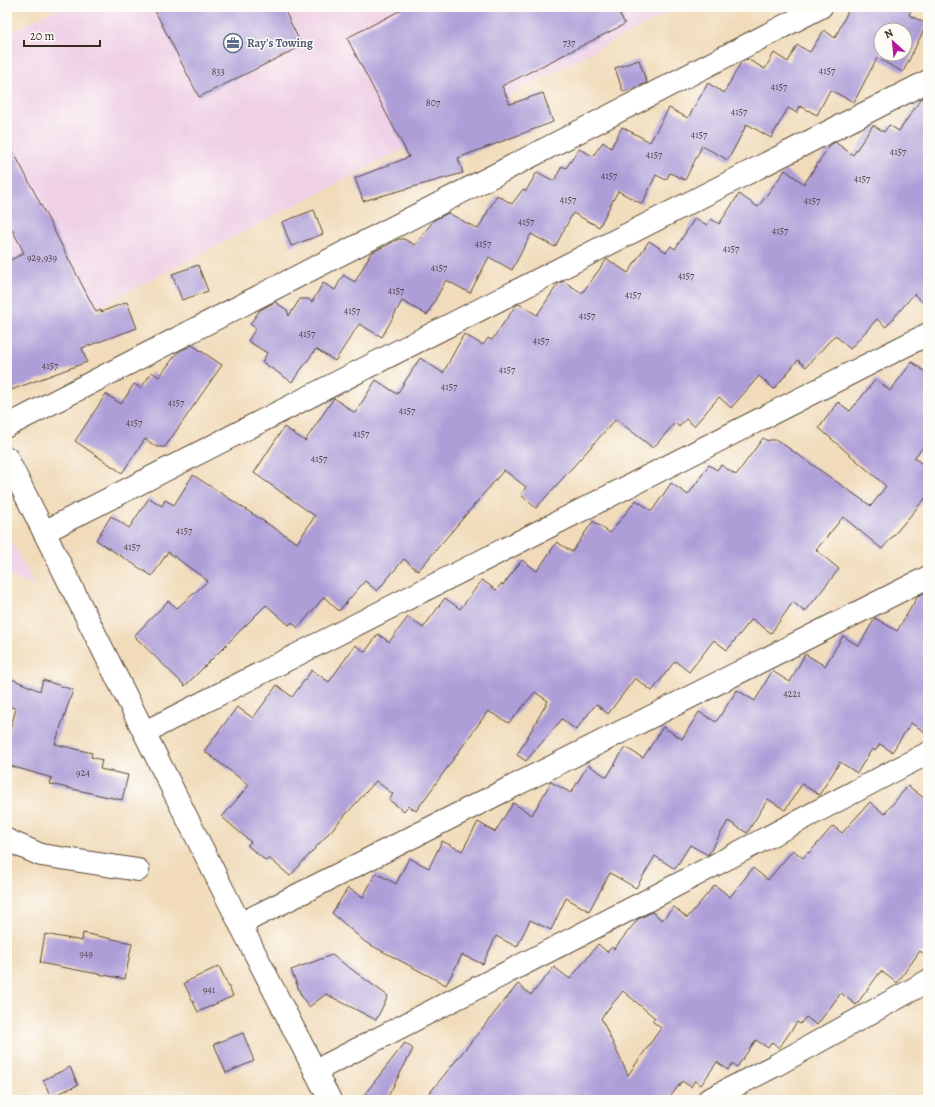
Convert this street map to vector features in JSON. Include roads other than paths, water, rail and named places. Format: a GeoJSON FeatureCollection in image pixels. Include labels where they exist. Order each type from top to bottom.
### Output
{"type":"FeatureCollection","features":[{"type":"Feature","properties":{"kind":"street"},"geometry":{"type":"LineString","coordinates":[[7,426],[821,7]]}},
{"type":"Feature","properties":{"kind":"street"},"geometry":{"type":"LineString","coordinates":[[44,532],[928,81]]}},
{"type":"Feature","properties":{"kind":"street"},"geometry":{"type":"LineString","coordinates":[[145,732],[928,334]]}},
{"type":"Feature","properties":{"kind":"street"},"geometry":{"type":"LineString","coordinates":[[7,458],[240,924],[330,1100]]}},
{"type":"Feature","properties":{"kind":"street"},"geometry":{"type":"LineString","coordinates":[[240,924],[928,577]]}},
{"type":"Feature","properties":{"kind":"street"},"geometry":{"type":"LineString","coordinates":[[315,1071],[650,899],[928,753]]}},
{"type":"Feature","properties":{"kind":"street"},"geometry":{"type":"LineString","coordinates":[[7,840],[41,855],[138,870]]}},
{"type":"Feature","properties":{"kind":"street"},"geometry":{"type":"LineString","coordinates":[[708,1100],[776,1065],[928,981]]}},
{"type":"Feature","properties":{"kind":"place","name":"Ray's Towing"},"geometry":{"type":"Point","coordinates":[233,43]}}]}
